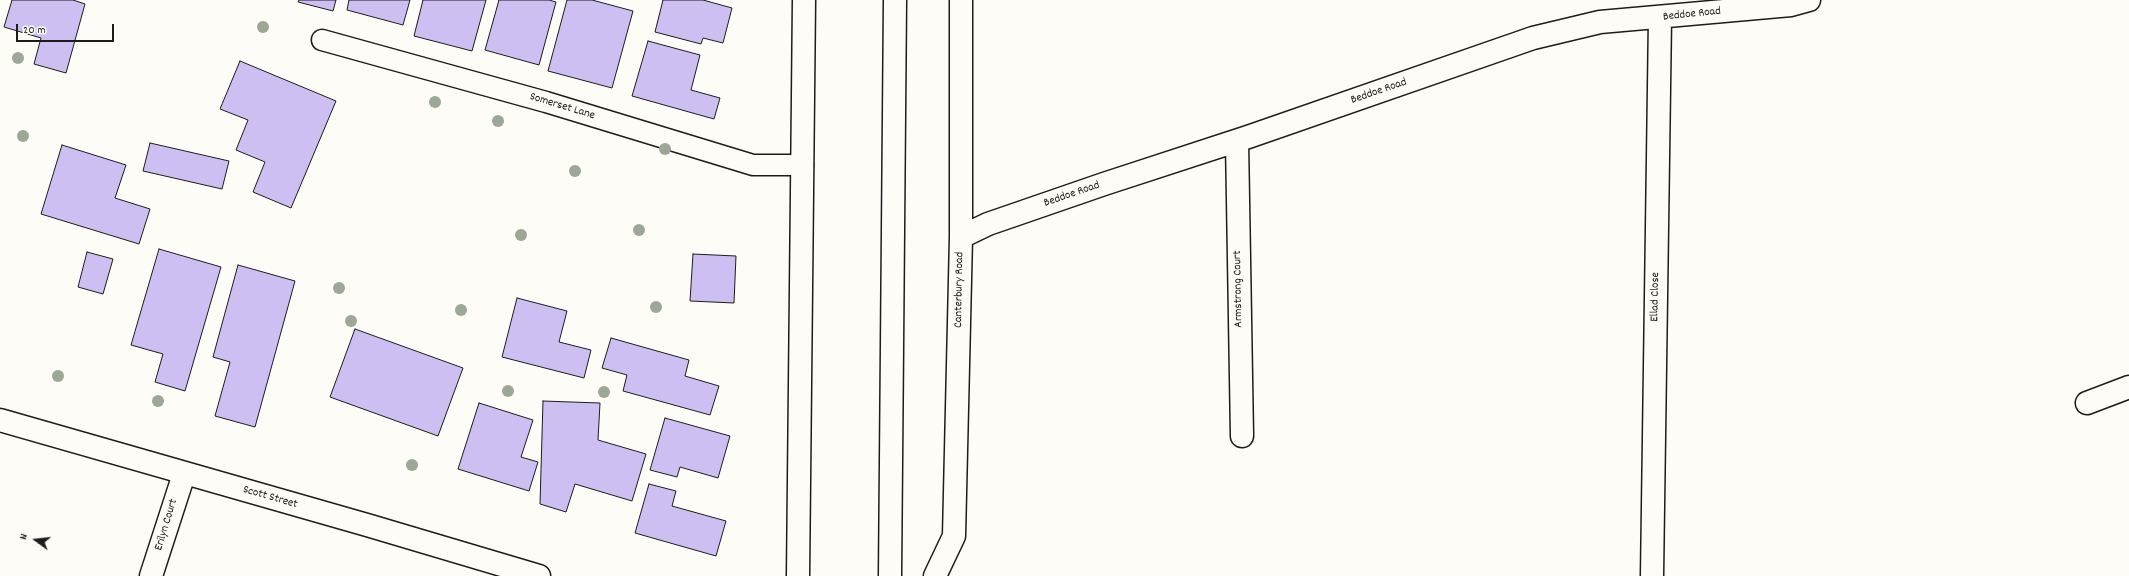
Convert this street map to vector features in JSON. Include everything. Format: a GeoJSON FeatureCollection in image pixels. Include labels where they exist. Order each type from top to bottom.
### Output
{"type":"FeatureCollection","features":[{"type":"Feature","properties":{"kind":"street"},"geometry":{"type":"LineString","coordinates":[[798,576],[804,0]]}},
{"type":"Feature","properties":{"kind":"street"},"geometry":{"type":"LineString","coordinates":[[890,576],[895,0]]}},
{"type":"Feature","properties":{"kind":"street","name":"Canterbury Road"},"geometry":{"type":"LineString","coordinates":[[934,576],[954,536],[961,237],[961,0]]}},
{"type":"Feature","properties":{"kind":"street","name":"Beddoe Road"},"geometry":{"type":"LineString","coordinates":[[961,237],[988,224],[1082,191],[1237,141],[1533,38],[1600,22],[1660,18],[1791,5],[1809,0]]}},
{"type":"Feature","properties":{"kind":"street","name":"Ellad Close"},"geometry":{"type":"LineString","coordinates":[[1652,576],[1660,18]]}},
{"type":"Feature","properties":{"kind":"street","name":"Armstrong Court"},"geometry":{"type":"LineString","coordinates":[[1237,141],[1242,436]]}},
{"type":"Feature","properties":{"kind":"street"},"geometry":{"type":"LineString","coordinates":[[2086,403],[2129,387]]}},
{"type":"Feature","properties":{"kind":"street","name":"Scott Street"},"geometry":{"type":"LineString","coordinates":[[0,420],[539,576]]}},
{"type":"Feature","properties":{"kind":"street","name":"Erilyn Court"},"geometry":{"type":"LineString","coordinates":[[151,576],[184,474]]}},
{"type":"Feature","properties":{"kind":"lane","name":"Somerset Lane"},"geometry":{"type":"LineString","coordinates":[[322,40],[546,102],[752,165],[802,165]]}},
{"type":"Feature","properties":{"kind":"building"},"geometry":{"type":"Polygon","coordinates":[[[12,0],[73,0],[85,4],[66,73],[34,64],[41,38],[4,27],[12,0]]]}},
{"type":"Feature","properties":{"kind":"building"},"geometry":{"type":"Polygon","coordinates":[[[299,0],[336,0],[333,11],[298,2],[299,0]]]}},
{"type":"Feature","properties":{"kind":"building"},"geometry":{"type":"Polygon","coordinates":[[[349,0],[410,0],[403,25],[347,10],[349,0]]]}},
{"type":"Feature","properties":{"kind":"building"},"geometry":{"type":"Polygon","coordinates":[[[423,0],[486,0],[472,51],[414,36],[423,0]]]}},
{"type":"Feature","properties":{"kind":"building"},"geometry":{"type":"Polygon","coordinates":[[[499,0],[549,0],[556,2],[539,65],[485,50],[499,0]]]}},
{"type":"Feature","properties":{"kind":"building"},"geometry":{"type":"Polygon","coordinates":[[[567,0],[592,0],[633,11],[612,88],[548,71],[567,0]]]}},
{"type":"Feature","properties":{"kind":"building"},"geometry":{"type":"Polygon","coordinates":[[[663,0],[703,0],[732,8],[723,43],[703,38],[701,44],[655,32],[663,0]]]}},
{"type":"Feature","properties":{"kind":"building"},"geometry":{"type":"Polygon","coordinates":[[[648,41],[700,55],[691,90],[720,98],[714,119],[632,96],[648,41]]]}},
{"type":"Feature","properties":{"kind":"building"},"geometry":{"type":"Polygon","coordinates":[[[240,61],[336,101],[291,208],[253,192],[265,162],[236,150],[248,120],[220,109],[240,61]]]}},
{"type":"Feature","properties":{"kind":"building"},"geometry":{"type":"Polygon","coordinates":[[[150,143],[229,161],[222,189],[143,171],[150,143]]]}},
{"type":"Feature","properties":{"kind":"building"},"geometry":{"type":"Polygon","coordinates":[[[62,145],[126,165],[115,198],[150,209],[139,244],[41,214],[62,145]]]}},
{"type":"Feature","properties":{"kind":"building"},"geometry":{"type":"Polygon","coordinates":[[[159,249],[221,267],[185,391],[155,382],[163,354],[131,345],[159,249]]]}},
{"type":"Feature","properties":{"kind":"building"},"geometry":{"type":"Polygon","coordinates":[[[87,252],[113,259],[103,294],[78,287],[87,252]]]}},
{"type":"Feature","properties":{"kind":"building"},"geometry":{"type":"Polygon","coordinates":[[[693,254],[736,256],[734,303],[690,301],[693,254]]]}},
{"type":"Feature","properties":{"kind":"building"},"geometry":{"type":"Polygon","coordinates":[[[238,265],[295,281],[255,427],[215,416],[230,362],[213,357],[238,265]]]}},
{"type":"Feature","properties":{"kind":"building"},"geometry":{"type":"Polygon","coordinates":[[[517,298],[567,311],[559,342],[591,350],[584,378],[502,357],[517,298]]]}},
{"type":"Feature","properties":{"kind":"building"},"geometry":{"type":"Polygon","coordinates":[[[355,329],[463,368],[438,436],[330,397],[355,329]]]}},
{"type":"Feature","properties":{"kind":"building"},"geometry":{"type":"Polygon","coordinates":[[[611,338],[689,360],[685,376],[719,386],[710,415],[623,391],[627,375],[602,368],[611,338]]]}},
{"type":"Feature","properties":{"kind":"building"},"geometry":{"type":"Polygon","coordinates":[[[543,401],[600,403],[598,440],[646,454],[632,501],[575,484],[566,512],[540,504],[543,401]]]}},
{"type":"Feature","properties":{"kind":"building"},"geometry":{"type":"Polygon","coordinates":[[[479,403],[533,420],[521,457],[538,462],[529,491],[458,469],[479,403]]]}},
{"type":"Feature","properties":{"kind":"building"},"geometry":{"type":"Polygon","coordinates":[[[665,418],[730,436],[718,478],[680,467],[677,477],[650,470],[665,418]]]}},
{"type":"Feature","properties":{"kind":"building"},"geometry":{"type":"Polygon","coordinates":[[[649,484],[676,491],[672,506],[726,521],[716,556],[635,533],[649,484]]]}}]}
